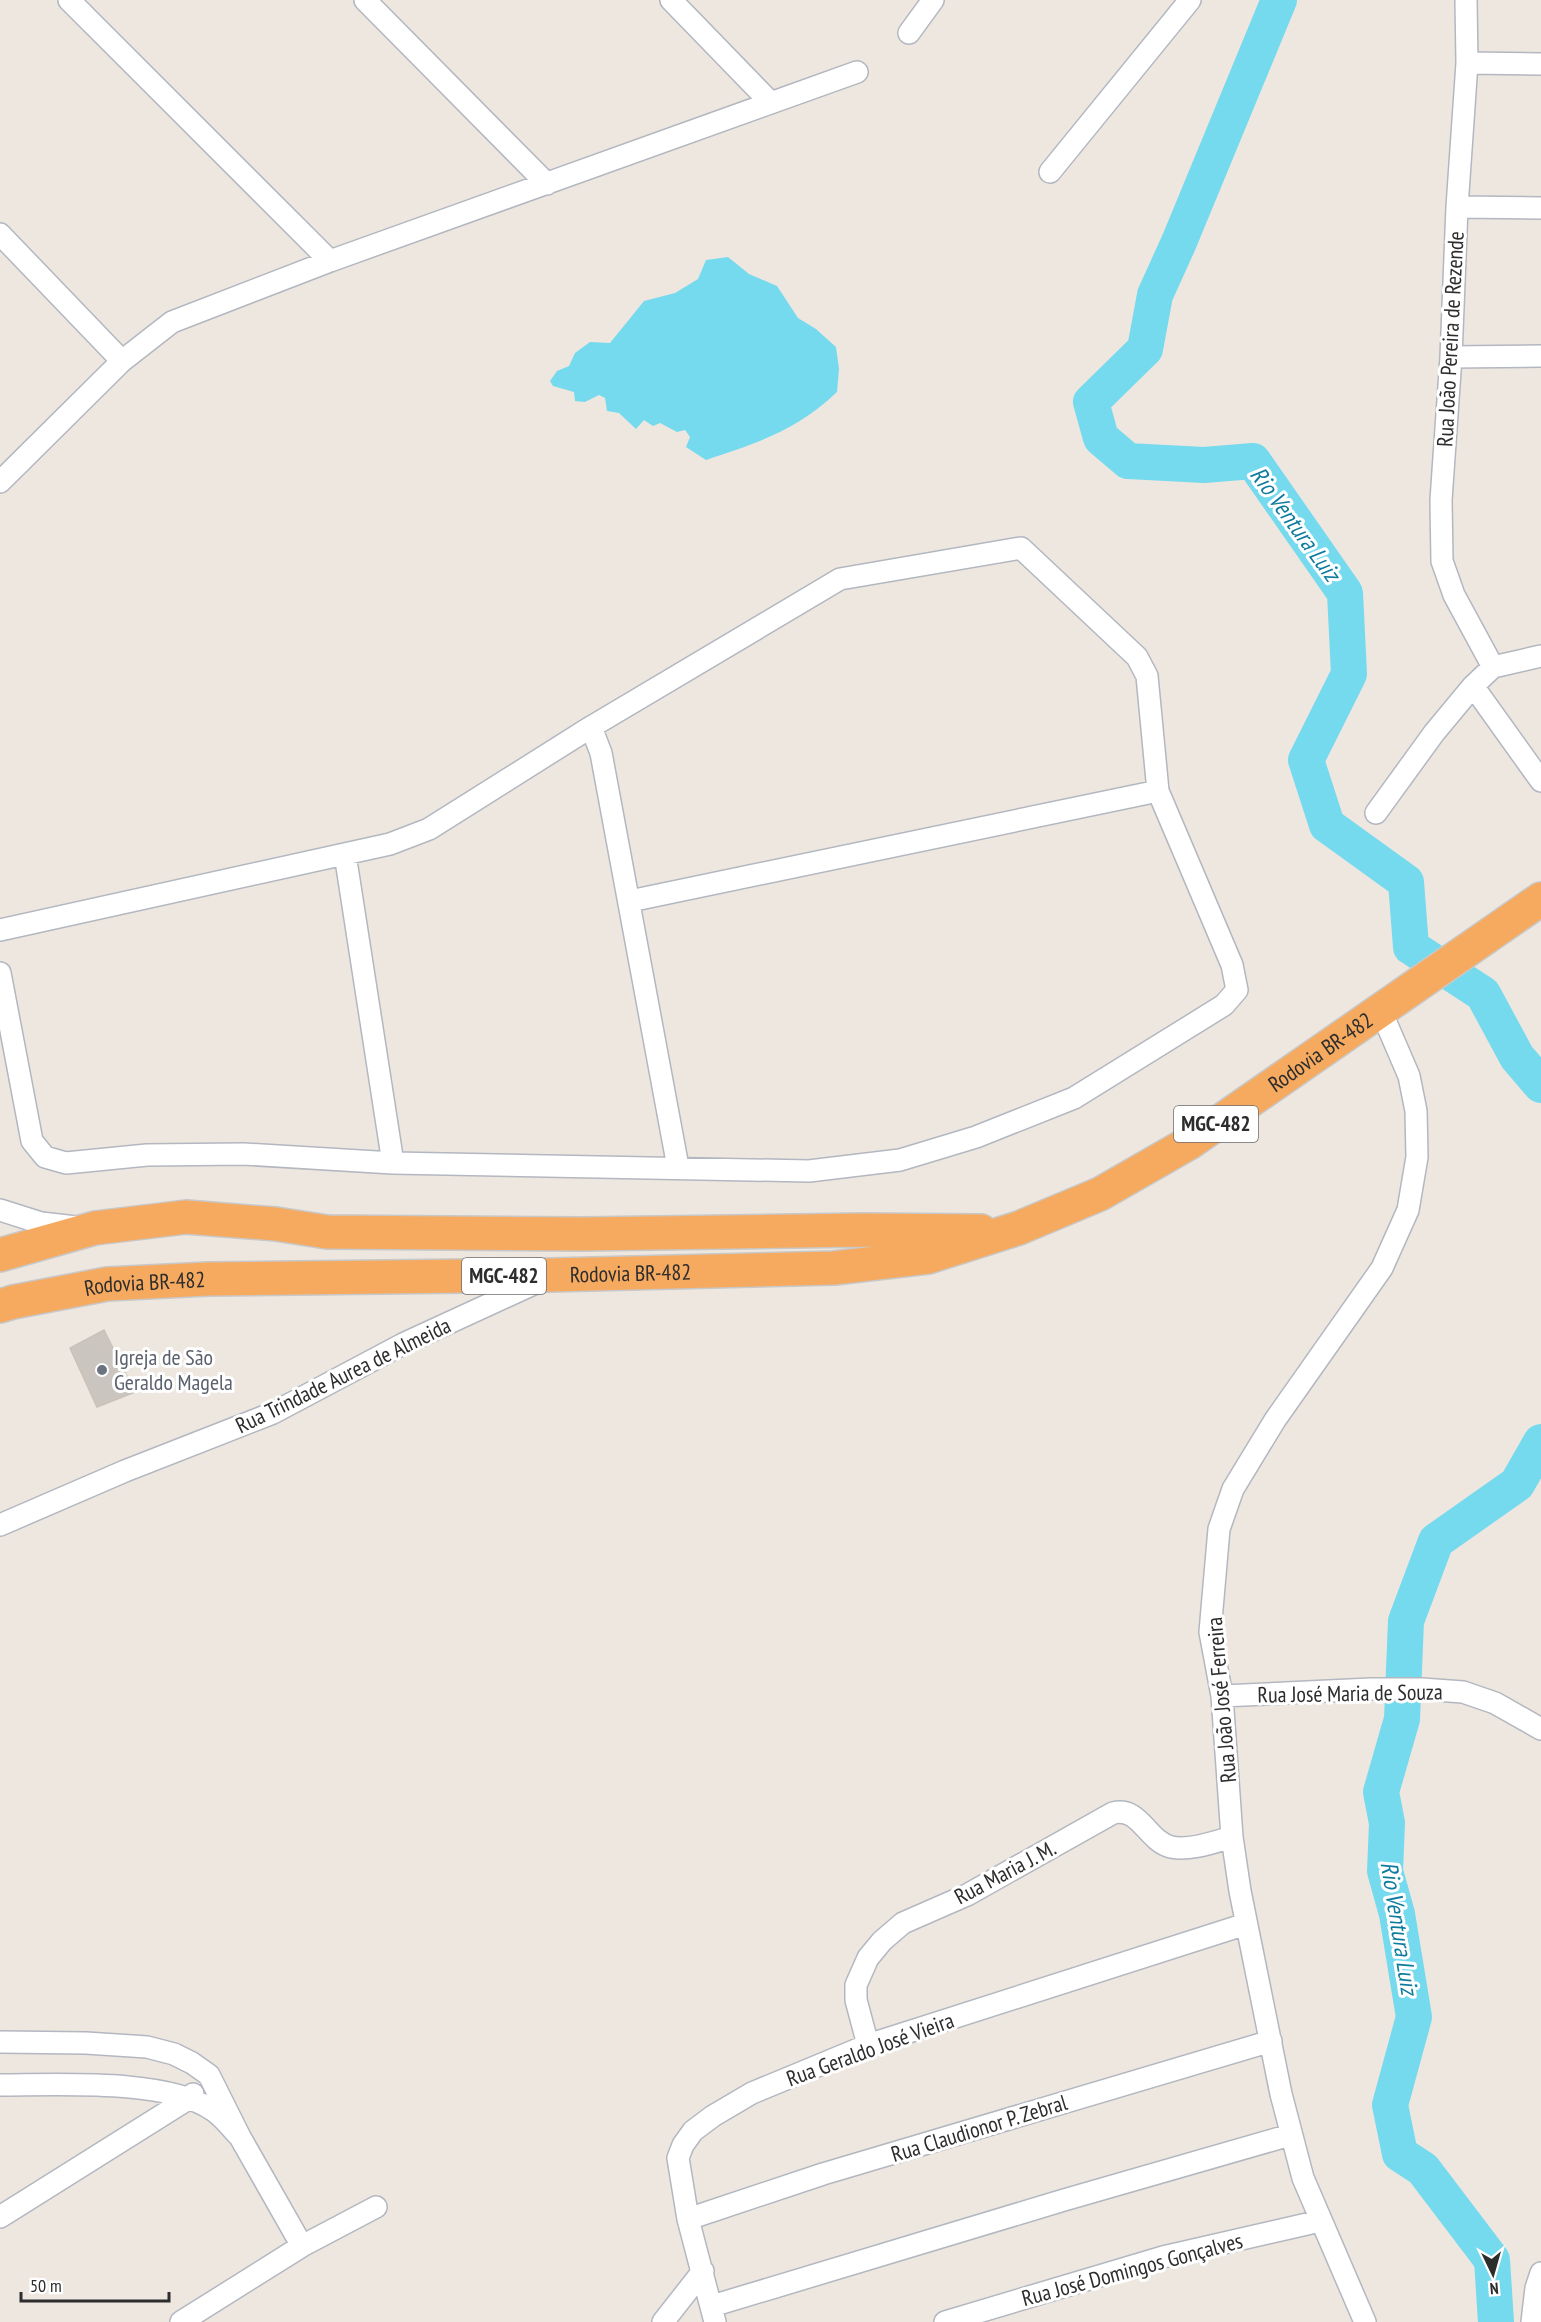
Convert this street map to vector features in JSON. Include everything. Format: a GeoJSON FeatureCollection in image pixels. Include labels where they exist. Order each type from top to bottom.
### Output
{"type":"FeatureCollection","features":[{"type":"Feature","properties":{"kind":"highway","name":"Rodovia BR-482"},"geometry":{"type":"LineString","coordinates":[[4,1298],[107,1284],[208,1279],[551,1275],[834,1268],[928,1257],[1019,1228],[1100,1194],[1189,1143],[1541,899]]}},
{"type":"Feature","properties":{"kind":"highway","name":"Rodovia BR-482"},"geometry":{"type":"LineString","coordinates":[[0,1255],[95,1228],[186,1217],[276,1224],[327,1232],[582,1234],[863,1230],[1006,1231]]}},
{"type":"Feature","properties":{"kind":"street"},"geometry":{"type":"LineString","coordinates":[[69,0],[330,261]]}},
{"type":"Feature","properties":{"kind":"street"},"geometry":{"type":"LineString","coordinates":[[366,0],[547,184]]}},
{"type":"Feature","properties":{"kind":"street"},"geometry":{"type":"LineString","coordinates":[[670,0],[771,103]]}},
{"type":"Feature","properties":{"kind":"street"},"geometry":{"type":"LineString","coordinates":[[909,33],[933,0]]}},
{"type":"Feature","properties":{"kind":"street"},"geometry":{"type":"LineString","coordinates":[[1050,172],[1190,0]]}},
{"type":"Feature","properties":{"kind":"street","name":"Rua João Pereira de Rezende"},"geometry":{"type":"LineString","coordinates":[[1466,0],[1467,63],[1441,500],[1442,561],[1454,595],[1493,667]]}},
{"type":"Feature","properties":{"kind":"street"},"geometry":{"type":"LineString","coordinates":[[1467,63],[1541,64]]}},
{"type":"Feature","properties":{"kind":"street"},"geometry":{"type":"LineString","coordinates":[[0,482],[122,361],[172,322],[330,261],[857,72]]}},
{"type":"Feature","properties":{"kind":"street"},"geometry":{"type":"LineString","coordinates":[[1457,207],[1541,208]]}},
{"type":"Feature","properties":{"kind":"street"},"geometry":{"type":"LineString","coordinates":[[0,234],[122,361]]}},
{"type":"Feature","properties":{"kind":"street"},"geometry":{"type":"LineString","coordinates":[[1451,357],[1541,356]]}},
{"type":"Feature","properties":{"kind":"street"},"geometry":{"type":"LineString","coordinates":[[0,930],[390,844],[429,829],[591,727],[840,579],[1021,548],[1137,657],[1147,676],[1158,791],[1232,964],[1237,990],[1224,1005],[1074,1098],[976,1137],[900,1160],[809,1171],[393,1163],[244,1154],[147,1155],[66,1163],[45,1157],[32,1141],[0,973]]}},
{"type":"Feature","properties":{"kind":"street"},"geometry":{"type":"LineString","coordinates":[[1376,813],[1434,733],[1473,686],[1493,667],[1541,656]]}},
{"type":"Feature","properties":{"kind":"street"},"geometry":{"type":"LineString","coordinates":[[1473,686],[1541,782]]}},
{"type":"Feature","properties":{"kind":"street"},"geometry":{"type":"LineString","coordinates":[[591,727],[601,753],[678,1167]]}},
{"type":"Feature","properties":{"kind":"street"},"geometry":{"type":"LineString","coordinates":[[630,901],[1158,791]]}},
{"type":"Feature","properties":{"kind":"street"},"geometry":{"type":"LineString","coordinates":[[345,854],[393,1163]]}},
{"type":"Feature","properties":{"kind":"street","name":"Rua João José Ferreira"},"geometry":{"type":"LineString","coordinates":[[1365,2322],[1320,2221],[1303,2178],[1290,2135],[1246,1924],[1232,1837],[1222,1696],[1210,1632],[1219,1530],[1233,1490],[1275,1420],[1382,1268],[1408,1210],[1417,1157],[1416,1111],[1409,1077],[1381,1011]]}},
{"type":"Feature","properties":{"kind":"street"},"geometry":{"type":"LineString","coordinates":[[0,1210],[41,1222],[95,1228]]}},
{"type":"Feature","properties":{"kind":"street","name":"Rua Trindade Aurea de Almeida"},"geometry":{"type":"LineString","coordinates":[[0,1525],[125,1471],[273,1413],[403,1344],[551,1275]]}},
{"type":"Feature","properties":{"kind":"street","name":"Rua José Maria de Souza"},"geometry":{"type":"LineString","coordinates":[[1222,1696],[1371,1689],[1463,1692],[1495,1703],[1541,1729]]}},
{"type":"Feature","properties":{"kind":"street","name":"Rua Maria J. M."},"geometry":{"type":"LineString","coordinates":[[868,2045],[856,2000],[856,1985],[868,1958],[882,1941],[903,1923],[967,1895],[1113,1814],[1123,1811],[1132,1815],[1158,1840],[1171,1847],[1196,1846],[1232,1837]]}},
{"type":"Feature","properties":{"kind":"street","name":"Rua Geraldo José Vieira"},"geometry":{"type":"LineString","coordinates":[[714,2314],[688,2219],[678,2158],[683,2145],[693,2131],[713,2116],[752,2093],[868,2045],[1246,1924]]}},
{"type":"Feature","properties":{"kind":"street","name":"Rua Claudionor P. Zebral"},"geometry":{"type":"LineString","coordinates":[[688,2219],[846,2168],[1271,2041]]}},
{"type":"Feature","properties":{"kind":"street"},"geometry":{"type":"LineString","coordinates":[[0,2042],[76,2042],[147,2047],[174,2054],[192,2063],[209,2075],[240,2137],[302,2246]]}},
{"type":"Feature","properties":{"kind":"street"},"geometry":{"type":"LineString","coordinates":[[0,2217],[188,2099],[209,2075]]}},
{"type":"Feature","properties":{"kind":"street"},"geometry":{"type":"LineString","coordinates":[[0,2085],[109,2086],[148,2089],[188,2099],[214,2110],[240,2137]]}},
{"type":"Feature","properties":{"kind":"street"},"geometry":{"type":"LineString","coordinates":[[714,2314],[1043,2206],[1290,2135]]}},
{"type":"Feature","properties":{"kind":"street"},"geometry":{"type":"LineString","coordinates":[[181,2322],[302,2246],[376,2207]]}},
{"type":"Feature","properties":{"kind":"street","name":"Rua José Domingos Gonçalves"},"geometry":{"type":"LineString","coordinates":[[945,2322],[1163,2258],[1320,2221]]}},
{"type":"Feature","properties":{"kind":"street"},"geometry":{"type":"LineString","coordinates":[[663,2322],[703,2271]]}},
{"type":"Feature","properties":{"kind":"street"},"geometry":{"type":"LineString","coordinates":[[1533,2322],[1538,2281]]}},
{"type":"Feature","properties":{"kind":"water"},"geometry":{"type":"Polygon","coordinates":[[[728,257],[749,274],[777,286],[798,318],[816,329],[836,347],[839,369],[837,392],[807,417],[760,441],[706,460],[686,447],[690,437],[685,430],[677,432],[660,423],[653,426],[644,420],[636,429],[619,413],[607,411],[605,398],[599,395],[585,402],[575,401],[574,392],[553,386],[550,381],[557,371],[569,366],[575,353],[590,342],[610,343],[644,301],[675,293],[698,279],[706,260],[728,257]]]}},
{"type":"Feature","properties":{"kind":"building","name":"Igreja de São Geraldo Magela"},"geometry":{"type":"Polygon","coordinates":[[[104,1330],[135,1392],[97,1407],[70,1348],[104,1330]]]}},
{"type":"Feature","properties":{"kind":"waterway","name":"Rio Ventura Luiz"},"geometry":{"type":"LineString","coordinates":[[1279,0],[1155,295],[1145,349],[1091,402],[1101,438],[1128,461],[1204,465],[1253,461],[1345,593],[1349,674],[1306,760],[1327,825],[1406,882],[1411,947],[1483,994],[1517,1057],[1541,1085]]}},
{"type":"Feature","properties":{"kind":"waterway","name":"Rio Ventura Luiz"},"geometry":{"type":"LineString","coordinates":[[1496,2322],[1492,2260],[1423,2169],[1400,2154],[1390,2105],[1414,2017],[1397,1914],[1385,1871],[1387,1823],[1381,1792],[1402,1719],[1406,1621],[1436,1541],[1517,1484],[1541,1442]]}},
{"type":"Feature","properties":{"kind":"place","name":"Igreja de São Geraldo Magela"},"geometry":{"type":"Point","coordinates":[102,1370]}}]}
